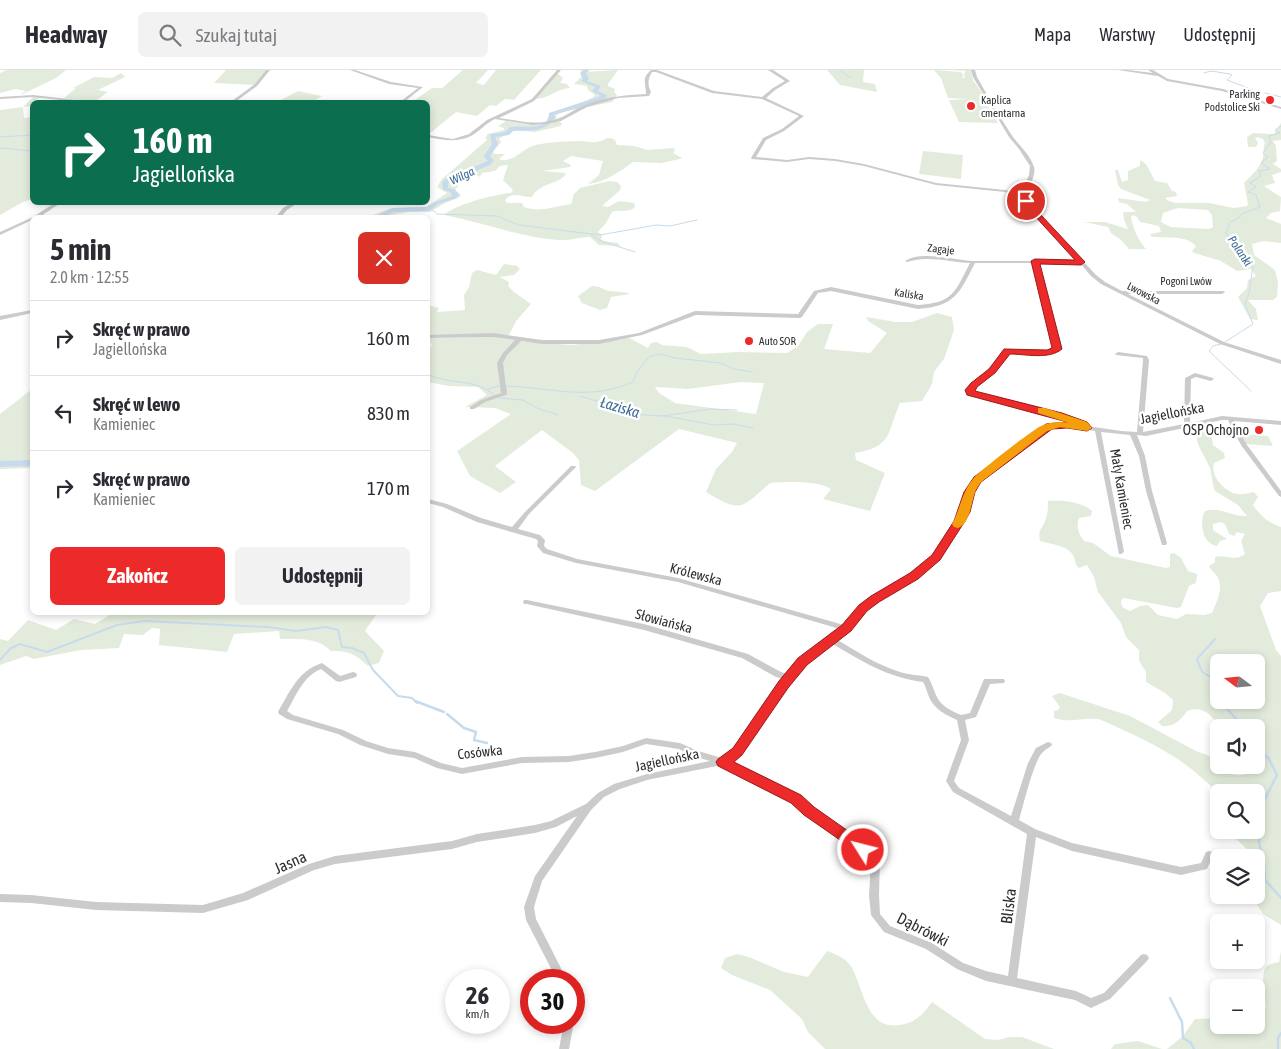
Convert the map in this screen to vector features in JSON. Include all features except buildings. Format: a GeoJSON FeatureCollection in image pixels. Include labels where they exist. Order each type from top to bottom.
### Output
{"type":"FeatureCollection","features":[{"type":"Feature","properties":{"kind":"street"},"geometry":{"type":"LineString","coordinates":[[236,100],[256,85],[268,70]]}},
{"type":"Feature","properties":{"kind":"street"},"geometry":{"type":"LineString","coordinates":[[352,70],[390,83],[421,87],[405,100]]}},
{"type":"Feature","properties":{"kind":"street"},"geometry":{"type":"LineString","coordinates":[[430,136],[444,140],[461,138],[476,132],[494,118],[533,100],[559,70]]}},
{"type":"Feature","properties":{"kind":"street"},"geometry":{"type":"LineString","coordinates":[[763,98],[774,88],[788,82],[770,70]]}},
{"type":"Feature","properties":{"kind":"street"},"geometry":{"type":"LineString","coordinates":[[494,118],[532,124],[549,123],[560,120],[586,106],[613,98],[648,95],[646,76],[652,71],[713,92],[763,98],[802,116],[783,130],[764,139],[753,158],[787,161],[814,158],[835,160],[864,165],[936,184],[1005,191],[1025,199],[1033,174],[1032,166],[1001,121],[973,70]]}},
{"type":"Feature","properties":{"kind":"street"},"geometry":{"type":"LineString","coordinates":[[1120,70],[1223,90],[1281,108]]}},
{"type":"Feature","properties":{"kind":"street"},"geometry":{"type":"LineString","coordinates":[[1150,70],[1157,76]]}},
{"type":"Feature","properties":{"kind":"street"},"geometry":{"type":"LineString","coordinates":[[0,98],[29,96],[66,100]]}},
{"type":"Feature","properties":{"kind":"street","name":"Lwowska"},"geometry":{"type":"LineString","coordinates":[[1025,199],[1081,262],[1101,281],[1119,292],[1222,343],[1281,362]]}},
{"type":"Feature","properties":{"kind":"street"},"geometry":{"type":"LineString","coordinates":[[38,215],[55,205]]}},
{"type":"Feature","properties":{"kind":"street"},"geometry":{"type":"LineString","coordinates":[[280,215],[292,205]]}},
{"type":"Feature","properties":{"kind":"street"},"geometry":{"type":"LineString","coordinates":[[0,234],[30,219]]}},
{"type":"Feature","properties":{"kind":"street","name":"Zagaje"},"geometry":{"type":"LineString","coordinates":[[907,261],[918,256],[954,262],[973,262]]}},
{"type":"Feature","properties":{"kind":"street"},"geometry":{"type":"LineString","coordinates":[[1035,261],[1057,349],[1047,352],[1007,351],[992,371],[970,390],[971,393],[1058,415],[1084,424],[1087,428]]}},
{"type":"Feature","properties":{"kind":"street"},"geometry":{"type":"LineString","coordinates":[[973,262],[1081,262]]}},
{"type":"Feature","properties":{"kind":"street","name":"Kaliska"},"geometry":{"type":"LineString","coordinates":[[519,339],[549,342],[599,342],[640,334],[697,313],[800,316],[818,292],[835,290],[918,307],[930,307],[954,297],[973,262]]}},
{"type":"Feature","properties":{"kind":"street","name":"Pogoni Lwów"},"geometry":{"type":"LineString","coordinates":[[1119,292],[1222,292]]}},
{"type":"Feature","properties":{"kind":"street"},"geometry":{"type":"LineString","coordinates":[[0,318],[30,312]]}},
{"type":"Feature","properties":{"kind":"street"},"geometry":{"type":"LineString","coordinates":[[430,336],[494,335],[519,339]]}},
{"type":"Feature","properties":{"kind":"street"},"geometry":{"type":"LineString","coordinates":[[472,408],[483,401],[504,394],[500,363],[505,354],[519,339]]}},
{"type":"Feature","properties":{"kind":"street"},"geometry":{"type":"LineString","coordinates":[[1118,354],[1145,357],[1146,360],[1136,434],[1149,491],[1164,543]]}},
{"type":"Feature","properties":{"kind":"street"},"geometry":{"type":"LineString","coordinates":[[1186,424],[1188,378],[1195,376],[1211,378]]}},
{"type":"Feature","properties":{"kind":"street"},"geometry":{"type":"LineString","coordinates":[[1230,418],[1244,445],[1281,495]]}},
{"type":"Feature","properties":{"kind":"street","name":"Jagiellońska"},"geometry":{"type":"LineString","coordinates":[[556,969],[531,920],[529,907],[538,879],[588,807],[616,786],[647,777],[723,762],[737,752],[790,677],[812,652],[846,628],[863,608],[914,576],[936,558],[960,521],[970,492],[977,480],[1050,426],[1067,425],[1136,434],[1165,431],[1186,424],[1230,418],[1281,423]]}},
{"type":"Feature","properties":{"kind":"street","name":"Mały Kamieniec"},"geometry":{"type":"LineString","coordinates":[[1098,430],[1121,552]]}},
{"type":"Feature","properties":{"kind":"street"},"geometry":{"type":"LineString","coordinates":[[430,502],[454,509],[479,520],[513,530],[527,513],[573,467]]}},
{"type":"Feature","properties":{"kind":"street"},"geometry":{"type":"LineString","coordinates":[[430,506],[454,509]]}},
{"type":"Feature","properties":{"kind":"street","name":"Królewska"},"geometry":{"type":"LineString","coordinates":[[513,530],[541,538],[540,546],[545,551],[576,561],[678,580],[846,628]]}},
{"type":"Feature","properties":{"kind":"street","name":"Słowiańska"},"geometry":{"type":"LineString","coordinates":[[528,602],[644,627],[745,656],[779,675],[790,677]]}},
{"type":"Feature","properties":{"kind":"street"},"geometry":{"type":"LineString","coordinates":[[831,640],[883,669],[900,676],[925,680],[930,686],[935,702],[950,714],[961,718],[973,714],[987,681],[1001,682]]}},
{"type":"Feature","properties":{"kind":"street","name":"Cosówka"},"geometry":{"type":"LineString","coordinates":[[352,675],[340,679],[322,666],[313,668],[304,675],[282,712],[290,717],[340,732],[380,748],[415,755],[440,766],[462,771],[522,760],[569,759],[595,755],[623,749],[646,741],[680,746],[696,754],[723,762]]}},
{"type":"Feature","properties":{"kind":"street"},"geometry":{"type":"LineString","coordinates":[[961,718],[965,740],[950,781],[956,790],[1032,832],[1092,853],[1180,871],[1204,866],[1210,855]]}},
{"type":"Feature","properties":{"kind":"street"},"geometry":{"type":"LineString","coordinates":[[1014,822],[1032,763],[1039,750],[1048,745]]}},
{"type":"Feature","properties":{"kind":"street","name":"Dąbrówki"},"geometry":{"type":"LineString","coordinates":[[723,762],[796,799],[809,811],[876,860],[874,895],[876,915],[887,930],[930,946],[960,966],[986,976],[1076,996],[1091,1003],[1106,996],[1144,958]]}},
{"type":"Feature","properties":{"kind":"street","name":"Jasna"},"geometry":{"type":"LineString","coordinates":[[0,898],[32,899],[96,906],[203,909],[245,897],[334,860],[452,845],[477,838],[535,829],[554,824],[588,807]]}},
{"type":"Feature","properties":{"kind":"street","name":"Bliska"},"geometry":{"type":"LineString","coordinates":[[1012,982],[1018,950],[1032,832]]}},
{"type":"Feature","properties":{"kind":"street"},"geometry":{"type":"LineString","coordinates":[[564,1049],[567,1034]]}},
{"type":"Feature","properties":{"kind":"green space"},"geometry":{"type":"Polygon","coordinates":[[[7,70],[66,70],[56,78],[23,94],[21,94],[26,91],[15,89],[0,93],[0,73],[7,70]]]}},
{"type":"Feature","properties":{"kind":"green space"},"geometry":{"type":"Polygon","coordinates":[[[226,70],[267,70],[255,85],[214,83],[226,70]]]}},
{"type":"Feature","properties":{"kind":"green space"},"geometry":{"type":"Polygon","coordinates":[[[463,70],[488,70],[476,83],[484,85],[496,70],[541,70],[514,100],[505,99],[496,106],[490,105],[477,116],[456,112],[430,133],[430,100],[415,100],[432,88],[442,88],[463,70]]]}},
{"type":"Feature","properties":{"kind":"green space"},"geometry":{"type":"Polygon","coordinates":[[[581,70],[585,70],[585,72],[618,70],[608,84],[608,86],[615,89],[614,92],[617,95],[612,102],[557,113],[556,120],[562,123],[561,126],[535,132],[512,130],[499,139],[501,142],[493,152],[495,154],[505,154],[499,159],[507,160],[530,147],[542,144],[581,141],[595,142],[610,138],[615,140],[617,145],[634,146],[648,150],[674,148],[673,153],[682,158],[661,163],[633,162],[606,179],[588,184],[599,175],[603,161],[571,156],[563,161],[571,165],[570,167],[543,171],[566,173],[560,180],[540,188],[532,197],[511,195],[505,200],[507,203],[522,203],[524,207],[530,209],[548,208],[571,204],[574,194],[580,188],[609,181],[617,182],[621,186],[620,190],[602,206],[608,207],[619,201],[634,203],[635,207],[630,210],[612,212],[598,232],[602,235],[601,239],[603,241],[618,243],[620,246],[599,245],[590,237],[563,240],[530,236],[444,215],[457,207],[496,195],[511,193],[513,190],[503,180],[508,165],[500,166],[495,171],[482,173],[480,177],[474,174],[465,177],[455,190],[461,195],[460,197],[430,212],[373,215],[391,208],[426,207],[430,205],[447,193],[437,187],[442,179],[487,140],[485,138],[488,134],[504,130],[504,128],[498,126],[506,121],[531,125],[550,123],[549,113],[568,109],[592,98],[595,95],[588,90],[587,86],[574,84],[581,77],[581,70]]]}},
{"type":"Feature","properties":{"kind":"green space"},"geometry":{"type":"Polygon","coordinates":[[[827,70],[864,70],[863,82],[875,84],[877,92],[840,85],[827,70]]]}},
{"type":"Feature","properties":{"kind":"green space"},"geometry":{"type":"Polygon","coordinates":[[[934,70],[961,72],[964,76],[961,77],[965,78],[964,73],[966,71],[951,70],[971,70],[973,80],[986,99],[980,100],[984,100],[998,123],[959,122],[949,100],[968,99],[948,98],[941,78],[934,70]]]}},
{"type":"Feature","properties":{"kind":"green space"},"geometry":{"type":"Polygon","coordinates":[[[121,73],[125,77],[98,90],[108,92],[97,100],[64,98],[76,88],[73,88],[94,77],[112,78],[121,73]]]}},
{"type":"Feature","properties":{"kind":"green space"},"geometry":{"type":"Polygon","coordinates":[[[557,73],[563,78],[560,83],[567,84],[570,88],[535,99],[557,73]]]}},
{"type":"Feature","properties":{"kind":"green space"},"geometry":{"type":"Polygon","coordinates":[[[298,91],[322,96],[315,100],[281,100],[298,91]]]}},
{"type":"Feature","properties":{"kind":"green space"},"geometry":{"type":"Polygon","coordinates":[[[34,96],[41,97],[36,100],[30,100],[34,96]]]}},
{"type":"Feature","properties":{"kind":"green space"},"geometry":{"type":"Polygon","coordinates":[[[30,100],[30,106],[23,107],[30,100]]]}},
{"type":"Feature","properties":{"kind":"green space"},"geometry":{"type":"Polygon","coordinates":[[[23,107],[24,118],[30,117],[30,200],[0,215],[0,110],[23,107]]]}},
{"type":"Feature","properties":{"kind":"green space"},"geometry":{"type":"Polygon","coordinates":[[[1281,123],[1281,140],[1273,141],[1276,146],[1277,161],[1273,164],[1281,169],[1281,172],[1272,175],[1275,183],[1264,186],[1281,197],[1280,211],[1271,213],[1266,218],[1281,224],[1281,243],[1264,241],[1252,244],[1254,255],[1275,270],[1278,282],[1277,297],[1273,300],[1248,300],[1256,309],[1258,320],[1250,319],[1238,297],[1247,288],[1248,280],[1256,276],[1251,269],[1237,271],[1221,261],[1194,253],[1192,251],[1196,246],[1180,238],[1150,236],[1151,234],[1161,232],[1159,226],[1140,222],[1134,216],[1131,216],[1134,229],[1140,242],[1146,249],[1129,249],[1111,233],[1108,227],[1084,222],[1105,222],[1128,229],[1123,212],[1136,212],[1127,204],[1119,202],[1118,198],[1146,202],[1150,200],[1121,189],[1118,185],[1115,170],[1118,170],[1122,182],[1128,180],[1128,171],[1140,166],[1140,160],[1146,164],[1155,181],[1167,183],[1172,191],[1176,192],[1177,196],[1165,198],[1169,201],[1176,203],[1209,203],[1234,208],[1247,206],[1244,183],[1261,163],[1265,143],[1263,139],[1257,137],[1255,138],[1258,143],[1256,147],[1248,147],[1247,137],[1253,133],[1274,134],[1281,123]],[[1178,208],[1163,213],[1161,222],[1171,227],[1209,229],[1213,227],[1212,215],[1208,210],[1178,208]]]}},
{"type":"Feature","properties":{"kind":"green space"},"geometry":{"type":"Polygon","coordinates":[[[923,151],[963,155],[961,179],[919,174],[923,151]]]}},
{"type":"Feature","properties":{"kind":"green space"},"geometry":{"type":"Polygon","coordinates":[[[504,264],[517,266],[520,269],[514,275],[500,277],[509,282],[508,286],[514,292],[531,304],[516,321],[509,335],[430,335],[430,306],[439,308],[437,312],[465,310],[464,295],[469,287],[472,273],[477,270],[496,275],[504,264]]]}},
{"type":"Feature","properties":{"kind":"green space"},"geometry":{"type":"Polygon","coordinates":[[[592,286],[630,294],[611,297],[607,308],[600,310],[582,303],[578,296],[592,286]]]}},
{"type":"Feature","properties":{"kind":"green space"},"geometry":{"type":"Polygon","coordinates":[[[937,313],[952,317],[954,330],[944,359],[934,372],[932,384],[922,401],[900,403],[887,437],[883,442],[876,447],[855,453],[856,460],[885,473],[870,511],[823,499],[831,489],[818,484],[801,482],[770,483],[746,503],[734,505],[727,503],[706,492],[716,469],[732,452],[737,443],[679,429],[595,491],[581,485],[579,460],[573,453],[542,430],[495,466],[516,482],[500,493],[470,476],[457,451],[511,414],[495,408],[465,407],[487,395],[478,387],[449,386],[430,382],[430,347],[432,346],[430,338],[495,337],[526,342],[572,345],[629,338],[648,348],[651,343],[657,342],[662,345],[687,347],[701,354],[738,352],[787,353],[798,346],[807,332],[818,324],[833,324],[824,349],[870,353],[887,333],[868,321],[866,317],[896,322],[912,322],[937,313]],[[741,382],[688,389],[655,387],[659,393],[675,403],[756,414],[764,383],[741,382]]]}},
{"type":"Feature","properties":{"kind":"green space"},"geometry":{"type":"Polygon","coordinates":[[[30,391],[30,468],[0,469],[0,414],[30,391]]]}},
{"type":"Feature","properties":{"kind":"green space"},"geometry":{"type":"Polygon","coordinates":[[[1204,424],[1210,428],[1213,445],[1224,453],[1225,458],[1214,463],[1213,468],[1219,482],[1227,490],[1237,494],[1254,492],[1258,497],[1253,505],[1256,509],[1265,519],[1281,527],[1281,591],[1268,593],[1260,606],[1276,650],[1281,656],[1281,925],[1263,914],[1257,904],[1265,904],[1265,849],[1247,849],[1236,839],[1265,839],[1265,784],[1210,785],[1192,769],[1167,753],[1101,720],[1060,720],[1054,718],[1054,711],[1060,707],[1052,696],[1060,693],[1130,716],[1196,751],[1210,756],[1210,774],[1265,774],[1265,719],[1213,719],[1202,710],[1192,709],[1187,711],[1174,724],[1162,726],[1158,722],[1172,710],[1173,700],[1146,682],[1146,672],[1139,661],[1139,650],[1126,637],[1121,623],[1098,592],[1094,577],[1087,565],[1079,568],[1076,565],[1075,558],[1064,547],[1040,541],[1039,533],[1047,516],[1048,501],[1065,501],[1083,505],[1092,511],[1091,516],[1079,518],[1078,521],[1078,530],[1084,541],[1093,543],[1111,556],[1166,568],[1170,567],[1170,554],[1174,553],[1181,558],[1188,571],[1197,574],[1196,583],[1189,586],[1181,607],[1177,608],[1123,598],[1121,601],[1122,607],[1130,611],[1140,606],[1148,605],[1158,615],[1177,619],[1186,614],[1204,615],[1212,613],[1219,595],[1220,585],[1217,576],[1209,566],[1215,562],[1215,557],[1234,558],[1245,554],[1241,541],[1245,534],[1237,532],[1234,536],[1229,534],[1225,524],[1221,522],[1213,524],[1213,530],[1227,539],[1220,541],[1217,546],[1212,544],[1203,532],[1203,516],[1205,511],[1216,510],[1247,516],[1238,505],[1215,491],[1210,468],[1198,444],[1197,433],[1204,424]]]}},
{"type":"Feature","properties":{"kind":"green space"},"geometry":{"type":"Polygon","coordinates":[[[1242,434],[1268,436],[1273,446],[1246,444],[1242,434]]]}},
{"type":"Feature","properties":{"kind":"green space"},"geometry":{"type":"Polygon","coordinates":[[[110,615],[376,615],[365,631],[384,651],[379,663],[368,666],[351,654],[331,651],[326,646],[314,641],[280,639],[279,631],[234,634],[227,652],[159,645],[160,629],[152,628],[143,635],[124,634],[119,648],[81,650],[34,659],[26,656],[0,665],[0,639],[8,641],[28,620],[56,630],[74,619],[95,624],[110,615]]]}},
{"type":"Feature","properties":{"kind":"green space"},"geometry":{"type":"Polygon","coordinates":[[[827,951],[848,962],[872,1013],[879,1021],[888,1025],[905,1024],[914,1020],[932,1002],[985,1039],[998,1040],[1009,1037],[1022,1037],[1054,1049],[825,1049],[808,1032],[802,1019],[770,990],[732,975],[721,968],[725,958],[737,954],[784,972],[808,977],[827,951]]]}},
{"type":"Feature","properties":{"kind":"green space"},"geometry":{"type":"Polygon","coordinates":[[[1281,951],[1281,1049],[1167,1049],[1183,1036],[1195,1019],[1210,1018],[1210,1034],[1265,1034],[1264,973],[1267,966],[1279,962],[1281,951]]]}},
{"type":"Feature","properties":{"kind":"green space"},"geometry":{"type":"Polygon","coordinates":[[[1138,1041],[1162,1049],[1111,1049],[1115,1044],[1138,1041]]]}},
{"type":"Feature","properties":{"kind":"waterway","name":"Wilga"},"geometry":{"type":"LineString","coordinates":[[549,122],[552,118],[551,114],[592,102],[605,96],[595,91],[599,87],[584,81],[586,79],[583,73],[587,70]]}},
{"type":"Feature","properties":{"kind":"waterway"},"geometry":{"type":"LineString","coordinates":[[840,70],[851,78]]}},
{"type":"Feature","properties":{"kind":"waterway"},"geometry":{"type":"LineString","coordinates":[[1204,73],[1211,71],[1230,74],[1232,75],[1227,80],[1261,93]]}},
{"type":"Feature","properties":{"kind":"waterway"},"geometry":{"type":"LineString","coordinates":[[1265,93],[1281,97]]}},
{"type":"Feature","properties":{"kind":"waterway","name":"Wilga"},"geometry":{"type":"LineString","coordinates":[[381,215],[393,210],[429,209],[437,203],[455,197],[456,194],[452,190],[445,189],[445,182],[488,164],[491,161],[487,156],[495,144],[492,135],[507,134],[511,129],[535,129],[549,123]]}},
{"type":"Feature","properties":{"kind":"waterway","name":"Polanki"},"geometry":{"type":"LineString","coordinates":[[1225,342],[1253,324],[1245,304],[1249,293],[1253,266],[1240,253],[1226,233],[1230,222],[1239,218],[1241,214],[1260,207],[1256,195],[1248,192],[1256,187],[1250,183],[1261,176],[1259,171],[1270,169],[1261,163],[1268,157],[1263,153],[1271,142],[1269,136],[1280,133],[1275,130],[1281,126]]}},
{"type":"Feature","properties":{"kind":"waterway"},"geometry":{"type":"LineString","coordinates":[[0,137],[30,135]]}},
{"type":"Feature","properties":{"kind":"waterway"},"geometry":{"type":"LineString","coordinates":[[0,148],[30,151]]}},
{"type":"Feature","properties":{"kind":"waterway","name":"Wilga"},"geometry":{"type":"LineString","coordinates":[[429,209],[436,212]]}},
{"type":"Feature","properties":{"kind":"waterway"},"geometry":{"type":"LineString","coordinates":[[436,214],[497,216],[519,225],[600,235],[656,225],[670,226],[697,220]]}},
{"type":"Feature","properties":{"kind":"waterway"},"geometry":{"type":"LineString","coordinates":[[591,235],[601,241],[635,252]]}},
{"type":"Feature","properties":{"kind":"waterway","name":"Polanki"},"geometry":{"type":"LineString","coordinates":[[1221,344],[1213,346],[1209,351],[1251,391]]}},
{"type":"Feature","properties":{"kind":"waterway"},"geometry":{"type":"LineString","coordinates":[[504,386],[569,392],[600,391],[616,388],[633,382],[637,372],[646,360],[651,356],[660,354],[675,358],[721,363],[734,369],[752,372]]}},
{"type":"Feature","properties":{"kind":"waterway","name":"Łaziska"},"geometry":{"type":"LineString","coordinates":[[430,375],[445,380],[480,386],[495,396]]}},
{"type":"Feature","properties":{"kind":"waterway","name":"Łaziska"},"geometry":{"type":"LineString","coordinates":[[488,389],[499,386]]}},
{"type":"Feature","properties":{"kind":"waterway","name":"Łaziska"},"geometry":{"type":"LineString","coordinates":[[580,396],[643,415],[663,416],[710,409],[737,410]]}},
{"type":"Feature","properties":{"kind":"waterway"},"geometry":{"type":"LineString","coordinates":[[499,398],[523,400],[537,408],[558,415]]}},
{"type":"Feature","properties":{"kind":"waterway"},"geometry":{"type":"LineString","coordinates":[[665,416],[714,425],[733,424],[753,428]]}},
{"type":"Feature","properties":{"kind":"waterway","name":"Wilga"},"geometry":{"type":"LineString","coordinates":[[0,464],[30,463]]}},
{"type":"Feature","properties":{"kind":"waterway"},"geometry":{"type":"LineString","coordinates":[[0,660],[11,648],[20,644],[47,652],[117,625],[145,621],[268,627],[296,631],[326,627],[338,630],[342,647],[352,648],[364,653],[373,670],[398,696],[412,698],[415,701]]}},
{"type":"Feature","properties":{"kind":"waterway"},"geometry":{"type":"LineString","coordinates":[[1210,677],[1202,672],[1197,659],[1215,639]]}},
{"type":"Feature","properties":{"kind":"waterway"},"geometry":{"type":"LineString","coordinates":[[415,701],[444,712]]}},
{"type":"Feature","properties":{"kind":"waterway"},"geometry":{"type":"LineString","coordinates":[[1227,709],[1236,719]]}},
{"type":"Feature","properties":{"kind":"waterway"},"geometry":{"type":"LineString","coordinates":[[447,714],[464,728],[476,732],[474,740],[487,743]]}},
{"type":"Feature","properties":{"kind":"waterway"},"geometry":{"type":"LineString","coordinates":[[1265,755],[1269,759],[1277,775],[1263,803],[1259,842],[1264,864],[1265,880],[1281,898]]}},
{"type":"Feature","properties":{"kind":"waterway"},"geometry":{"type":"LineString","coordinates":[[1170,998],[1182,1022],[1183,1038],[1191,1043],[1194,1049]]}},
{"type":"Feature","properties":{"kind":"waterway"},"geometry":{"type":"LineString","coordinates":[[1278,1049],[1278,1038],[1281,1033]]}},
{"type":"Feature","properties":{"kind":"slow traffic"},"geometry":{"type":"LineString","coordinates":[[958,524],[973,485],[977,480],[1043,429],[1060,424],[1087,428],[1084,424],[1042,410]]}},
{"type":"Feature","properties":{"kind":"place","name":"Parking Podstolice Ski"},"geometry":{"type":"Point","coordinates":[1270,100]}},
{"type":"Feature","properties":{"kind":"place","name":"Kaplica cmentarna"},"geometry":{"type":"Point","coordinates":[971,106]}},
{"type":"Feature","properties":{"kind":"place","name":"Auto SOR"},"geometry":{"type":"Point","coordinates":[749,341]}},
{"type":"Feature","properties":{"kind":"place","name":"OSP Ochojno"},"geometry":{"type":"Point","coordinates":[1259,430]}},
{"type":"Feature","properties":{"kind":"route"},"geometry":{"type":"LineString","coordinates":[[863,850],[809,811],[796,799],[723,762],[737,752],[802,661],[846,628],[863,608],[887,591],[914,576],[936,558],[960,521],[970,492],[977,480],[1043,429],[1060,424],[1087,428],[1084,424],[1058,415],[971,393],[970,390],[992,371],[1007,351],[1047,352],[1057,349],[1035,261],[1081,262],[1026,201]]}}]}
